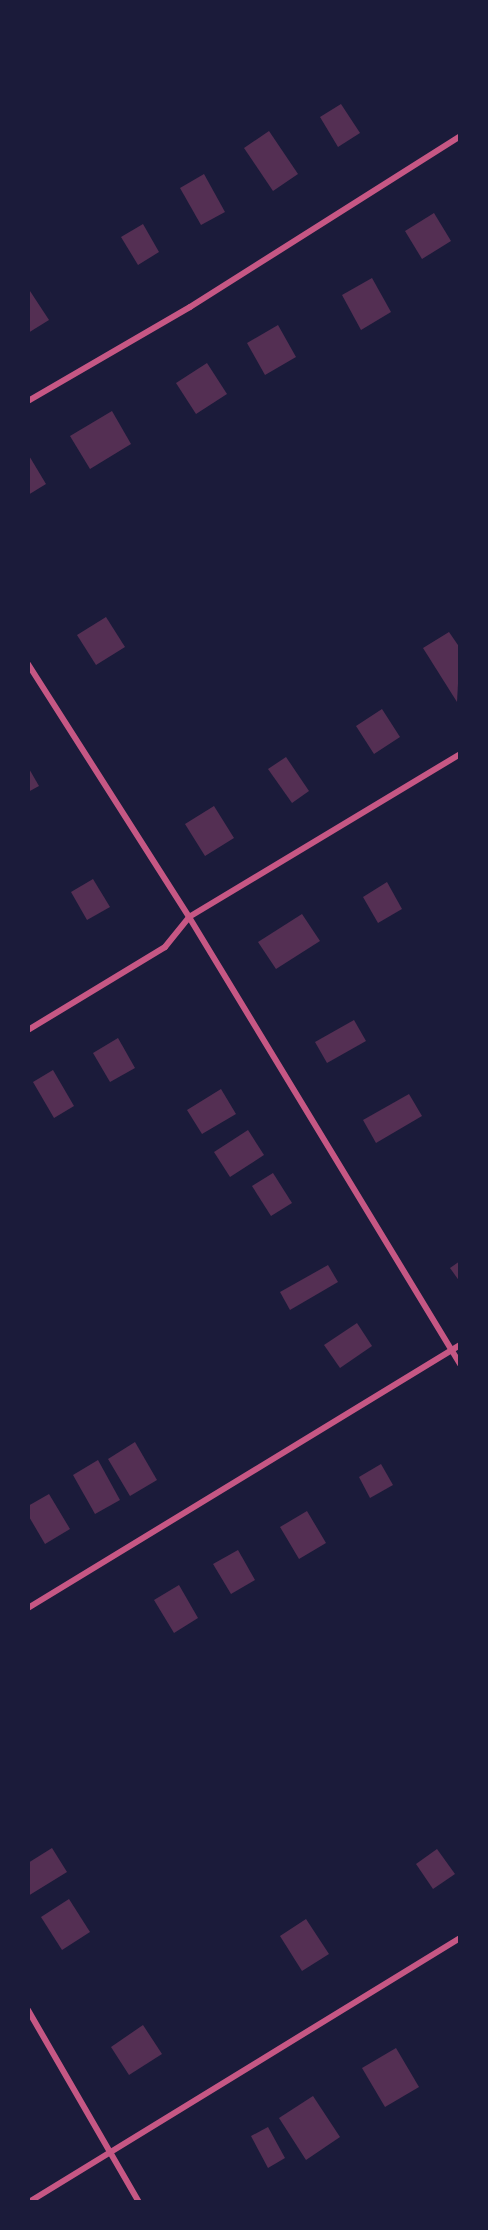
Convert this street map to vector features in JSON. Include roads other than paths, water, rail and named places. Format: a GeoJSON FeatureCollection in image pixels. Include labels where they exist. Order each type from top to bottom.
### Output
{"type":"FeatureCollection","features":[{"type":"Feature","properties":{"kind":"street"},"geometry":{"type":"LineString","coordinates":[[28,401],[190,308],[459,136]]}},
{"type":"Feature","properties":{"kind":"street"},"geometry":{"type":"LineString","coordinates":[[28,664],[189,917],[459,1364]]}},
{"type":"Feature","properties":{"kind":"street"},"geometry":{"type":"LineString","coordinates":[[28,1030],[165,947],[189,917],[459,754]]}},
{"type":"Feature","properties":{"kind":"street"},"geometry":{"type":"LineString","coordinates":[[28,1608],[459,1345]]}},
{"type":"Feature","properties":{"kind":"street"},"geometry":{"type":"LineString","coordinates":[[29,2202],[459,1938]]}},
{"type":"Feature","properties":{"kind":"street"},"geometry":{"type":"LineString","coordinates":[[28,2010],[139,2202]]}}]}
